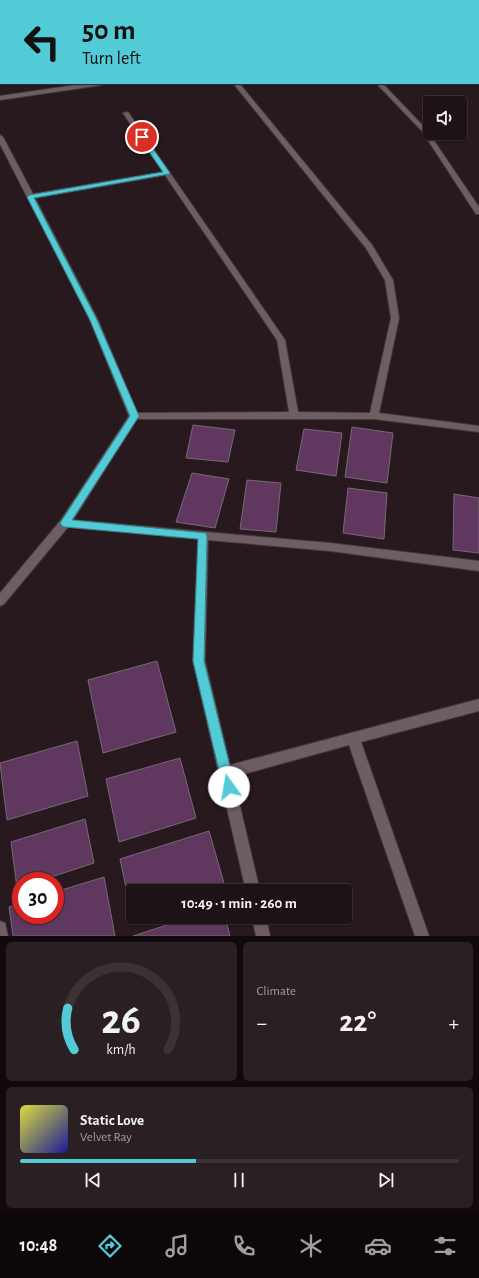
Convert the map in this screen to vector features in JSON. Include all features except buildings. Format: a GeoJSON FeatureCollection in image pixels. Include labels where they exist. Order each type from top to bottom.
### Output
{"type":"FeatureCollection","features":[{"type":"Feature","properties":{"kind":"street"},"geometry":{"type":"LineString","coordinates":[[0,98],[95,84]]}},
{"type":"Feature","properties":{"kind":"street"},"geometry":{"type":"LineString","coordinates":[[237,84],[369,247],[389,280],[395,318],[374,416]]}},
{"type":"Feature","properties":{"kind":"street"},"geometry":{"type":"LineString","coordinates":[[380,84],[424,130],[479,212]]}},
{"type":"Feature","properties":{"kind":"street"},"geometry":{"type":"LineString","coordinates":[[126,113],[281,340],[294,415]]}},
{"type":"Feature","properties":{"kind":"street"},"geometry":{"type":"LineString","coordinates":[[0,137],[94,320],[134,416]]}},
{"type":"Feature","properties":{"kind":"street"},"geometry":{"type":"LineString","coordinates":[[30,197],[167,173]]}},
{"type":"Feature","properties":{"kind":"street"},"geometry":{"type":"LineString","coordinates":[[134,416],[374,416],[479,429]]}},
{"type":"Feature","properties":{"kind":"street"},"geometry":{"type":"LineString","coordinates":[[0,601],[65,523],[134,416]]}},
{"type":"Feature","properties":{"kind":"street"},"geometry":{"type":"LineString","coordinates":[[65,523],[330,547],[479,566]]}},
{"type":"Feature","properties":{"kind":"street"},"geometry":{"type":"LineString","coordinates":[[202,536],[199,661],[251,884]]}},
{"type":"Feature","properties":{"kind":"street"},"geometry":{"type":"LineString","coordinates":[[226,772],[479,705]]}},
{"type":"Feature","properties":{"kind":"street"},"geometry":{"type":"LineString","coordinates":[[353,738],[422,936]]}},
{"type":"Feature","properties":{"kind":"street"},"geometry":{"type":"LineString","coordinates":[[260,924],[263,936]]}},
{"type":"Feature","properties":{"kind":"street"},"geometry":{"type":"LineString","coordinates":[[0,928],[1,936]]}},
{"type":"Feature","properties":{"kind":"route"},"geometry":{"type":"LineString","coordinates":[[142,137],[167,173],[30,197],[94,320],[134,416],[65,523],[202,536],[199,661],[229,787]]}}]}
